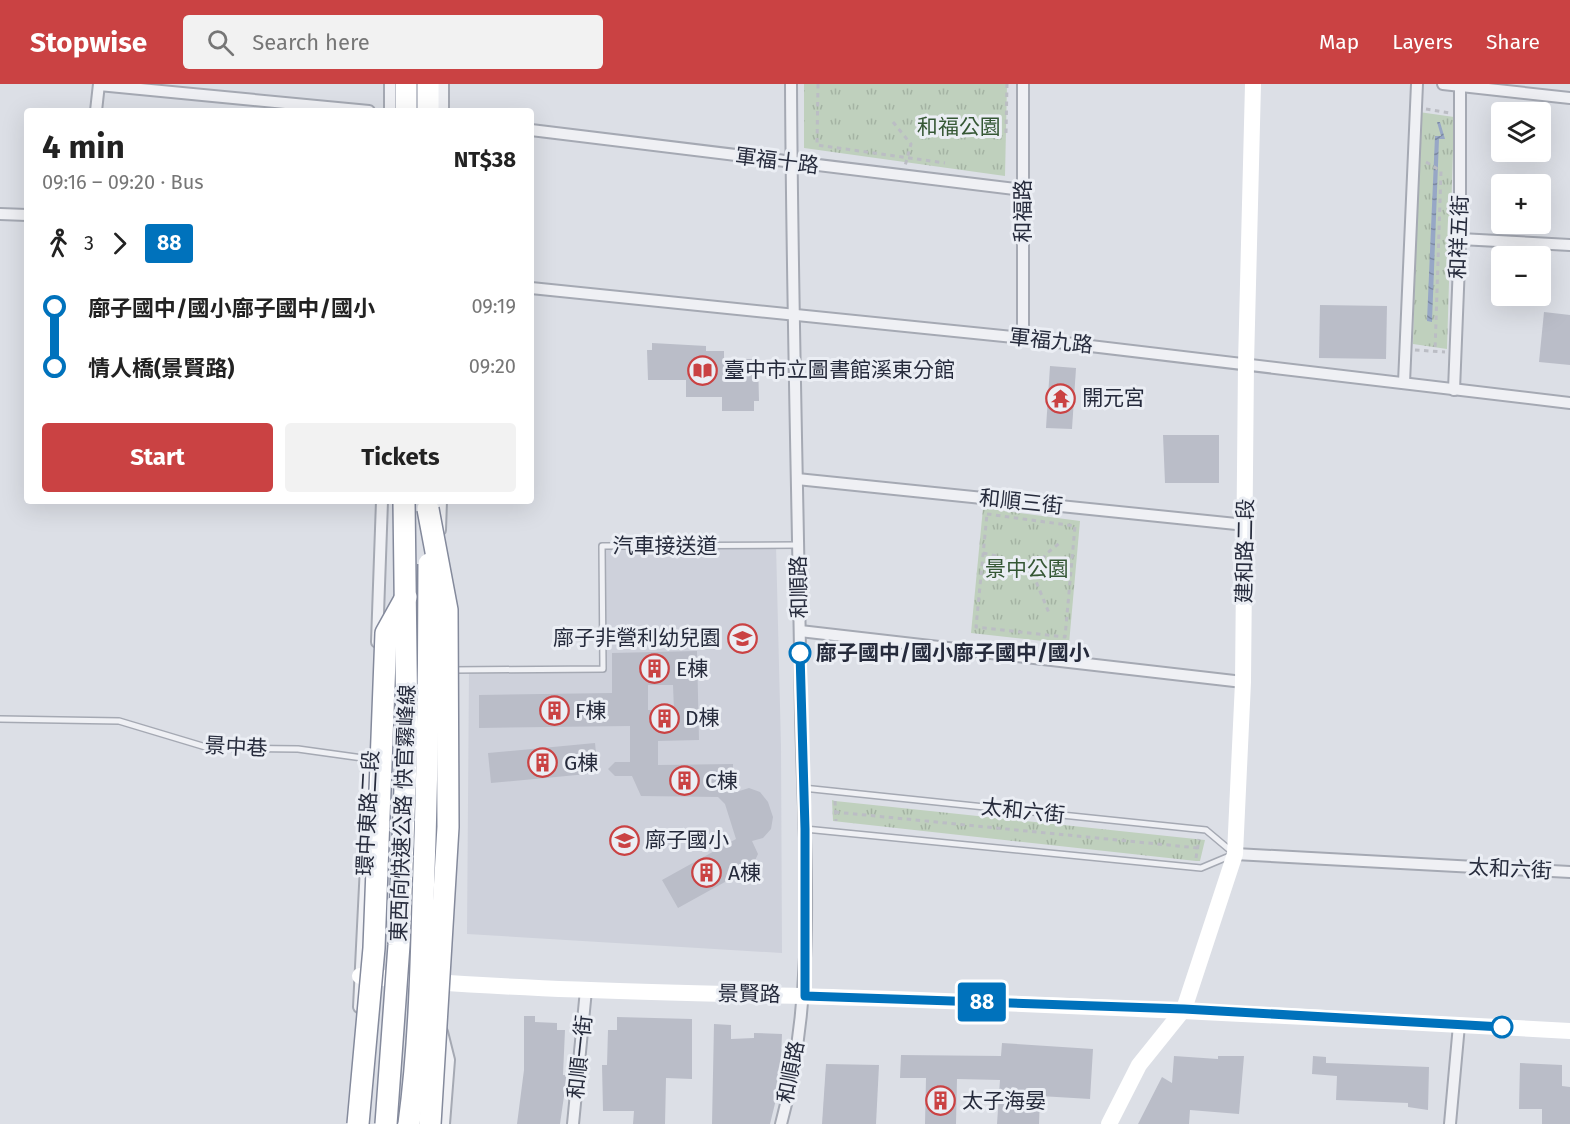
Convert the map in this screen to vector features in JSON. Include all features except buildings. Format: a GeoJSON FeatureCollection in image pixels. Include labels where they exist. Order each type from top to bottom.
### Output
{"type":"FeatureCollection","features":[{"type":"Feature","properties":{"kind":"highway"},"geometry":{"type":"LineString","coordinates":[[406,84],[406,108]]}},
{"type":"Feature","properties":{"kind":"highway"},"geometry":{"type":"LineString","coordinates":[[428,84],[428,108]]}},
{"type":"Feature","properties":{"kind":"highway","name":"東西向快速公路 快官霧峰線"},"geometry":{"type":"LineString","coordinates":[[386,1124],[403,839],[407,597],[404,504]]}},
{"type":"Feature","properties":{"kind":"highway"},"geometry":{"type":"LineString","coordinates":[[430,1124],[448,815],[447,610],[432,504]]}},
{"type":"Feature","properties":{"kind":"highway","name":"東西向快速公路 快官霧峰線"},"geometry":{"type":"LineString","coordinates":[[410,1124],[418,1026],[428,747],[432,504]]}},
{"type":"Feature","properties":{"kind":"highway"},"geometry":{"type":"LineString","coordinates":[[358,1124],[374,948],[386,633],[407,597]]}},
{"type":"Feature","properties":{"kind":"street"},"geometry":{"type":"LineString","coordinates":[[390,84],[390,108]]}},
{"type":"Feature","properties":{"kind":"street"},"geometry":{"type":"LineString","coordinates":[[443,84],[443,108]]}},
{"type":"Feature","properties":{"kind":"street","name":"和順路"},"geometry":{"type":"LineString","coordinates":[[781,1124],[791,1085],[805,996],[805,829],[791,84]]}},
{"type":"Feature","properties":{"kind":"street","name":"和福路"},"geometry":{"type":"LineString","coordinates":[[1023,84],[1023,338]]}},
{"type":"Feature","properties":{"kind":"street","name":"建和路二段"},"geometry":{"type":"LineString","coordinates":[[1184,1009],[1235,854],[1243,682],[1245,364],[1253,84]]}},
{"type":"Feature","properties":{"kind":"street"},"geometry":{"type":"LineString","coordinates":[[1404,383],[1417,84]]}},
{"type":"Feature","properties":{"kind":"street"},"geometry":{"type":"LineString","coordinates":[[1443,84],[1570,98]]}},
{"type":"Feature","properties":{"kind":"street"},"geometry":{"type":"LineString","coordinates":[[96,108],[99,85],[338,108]]}},
{"type":"Feature","properties":{"kind":"street","name":"和祥五街"},"geometry":{"type":"LineString","coordinates":[[1454,390],[1460,239],[1460,85]]}},
{"type":"Feature","properties":{"kind":"street","name":"軍福十路"},"geometry":{"type":"LineString","coordinates":[[534,130],[1023,190]]}},
{"type":"Feature","properties":{"kind":"street"},"geometry":{"type":"LineString","coordinates":[[0,214],[24,215]]}},
{"type":"Feature","properties":{"kind":"street"},"geometry":{"type":"LineString","coordinates":[[1460,239],[1570,245]]}},
{"type":"Feature","properties":{"kind":"street","name":"軍福九路"},"geometry":{"type":"LineString","coordinates":[[534,288],[1023,338],[1570,403]]}},
{"type":"Feature","properties":{"kind":"street","name":"和順三街"},"geometry":{"type":"LineString","coordinates":[[797,479],[1245,525]]}},
{"type":"Feature","properties":{"kind":"street","name":"環中東路二段"},"geometry":{"type":"LineString","coordinates":[[350,1124],[360,976],[382,504]]}},
{"type":"Feature","properties":{"kind":"street"},"geometry":{"type":"LineString","coordinates":[[418,1124],[432,983],[438,763],[439,669],[432,504]]}},
{"type":"Feature","properties":{"kind":"street"},"geometry":{"type":"LineString","coordinates":[[800,631],[1243,682]]}},
{"type":"Feature","properties":{"kind":"street","name":"太和六街"},"geometry":{"type":"LineString","coordinates":[[1235,854],[1570,872]]}},
{"type":"Feature","properties":{"kind":"street","name":"景賢路"},"geometry":{"type":"LineString","coordinates":[[360,976],[432,983],[586,990],[1184,1009],[1570,1031]]}},
{"type":"Feature","properties":{"kind":"street"},"geometry":{"type":"LineString","coordinates":[[432,983],[449,1060],[444,1124]]}},
{"type":"Feature","properties":{"kind":"street","name":"和順一街"},"geometry":{"type":"LineString","coordinates":[[573,1124],[586,990]]}},
{"type":"Feature","properties":{"kind":"street"},"geometry":{"type":"LineString","coordinates":[[1110,1124],[1139,1065],[1184,1009]]}},
{"type":"Feature","properties":{"kind":"street"},"geometry":{"type":"LineString","coordinates":[[1450,1124],[1459,1025]]}},
{"type":"Feature","properties":{"kind":"lane","name":"汽車接送道"},"geometry":{"type":"LineString","coordinates":[[439,669],[603,669],[602,546],[798,545]]}},
{"type":"Feature","properties":{"kind":"lane","name":"景中巷"},"geometry":{"type":"LineString","coordinates":[[0,719],[119,721],[209,748],[298,749],[371,760],[438,763]]}},
{"type":"Feature","properties":{"kind":"lane","name":"太和六街"},"geometry":{"type":"LineString","coordinates":[[803,788],[1206,830],[1235,854],[1201,868],[805,829]]}},
{"type":"Feature","properties":{"kind":"path"},"geometry":{"type":"LineString","coordinates":[[818,84],[818,145],[945,163]]}},
{"type":"Feature","properties":{"kind":"path"},"geometry":{"type":"LineString","coordinates":[[1006,134],[1007,84]]}},
{"type":"Feature","properties":{"kind":"path"},"geometry":{"type":"LineString","coordinates":[[1416,110],[1461,114]]}},
{"type":"Feature","properties":{"kind":"path"},"geometry":{"type":"LineString","coordinates":[[893,122],[911,144],[903,176]]}},
{"type":"Feature","properties":{"kind":"path"},"geometry":{"type":"LineString","coordinates":[[1426,164],[1442,171],[1435,351]]}},
{"type":"Feature","properties":{"kind":"path"},"geometry":{"type":"LineString","coordinates":[[1405,349],[1454,353]]}},
{"type":"Feature","properties":{"kind":"path"},"geometry":{"type":"LineString","coordinates":[[987,514],[1075,526],[1065,637],[975,627],[983,553],[987,514]]}},
{"type":"Feature","properties":{"kind":"path"},"geometry":{"type":"LineString","coordinates":[[1033,574],[1046,554],[1062,542]]}},
{"type":"Feature","properties":{"kind":"path"},"geometry":{"type":"LineString","coordinates":[[983,553],[996,556],[1033,574],[1049,613]]}},
{"type":"Feature","properties":{"kind":"path"},"geometry":{"type":"LineString","coordinates":[[835,801],[836,821]]}},
{"type":"Feature","properties":{"kind":"path"},"geometry":{"type":"LineString","coordinates":[[835,812],[969,823],[1198,848]]}},
{"type":"Feature","properties":{"kind":"path"},"geometry":{"type":"LineString","coordinates":[[1196,861],[1199,839]]}},
{"type":"Feature","properties":{"kind":"shaded area","name":"廍子國小"},"geometry":{"type":"Polygon","coordinates":[[[776,545],[781,746],[782,953],[467,934],[469,670],[602,669],[602,546],[776,545]]]}},
{"type":"Feature","properties":{"kind":"green space","name":"和福公園"},"geometry":{"type":"Polygon","coordinates":[[[804,84],[1007,84],[1005,176],[804,148],[804,84]]]}},
{"type":"Feature","properties":{"kind":"green space"},"geometry":{"type":"Polygon","coordinates":[[[1419,112],[1454,117],[1447,349],[1413,344],[1419,112]]]}},
{"type":"Feature","properties":{"kind":"green space","name":"景中公園"},"geometry":{"type":"Polygon","coordinates":[[[983,508],[1080,521],[1069,644],[971,633],[983,508]]]}},
{"type":"Feature","properties":{"kind":"green space"},"geometry":{"type":"Polygon","coordinates":[[[832,800],[1205,840],[1200,861],[1196,861],[833,821],[832,800]]]}},
{"type":"Feature","properties":{"kind":"water"},"geometry":{"type":"Polygon","coordinates":[[[1437,122],[1440,122],[1445,139],[1439,139],[1432,322],[1427,321],[1435,136],[1441,136],[1437,122]]]}},
{"type":"Feature","properties":{"kind":"bus line","name":"88"},"geometry":{"type":"LineString","coordinates":[[800,653],[805,829],[805,996],[1184,1009],[1502,1027]]}},
{"type":"Feature","properties":{"kind":"place","name":"臺中市立圖書館溪東分館"},"geometry":{"type":"Point","coordinates":[703,370]}},
{"type":"Feature","properties":{"kind":"place","name":"開元宮"},"geometry":{"type":"Point","coordinates":[1061,398]}},
{"type":"Feature","properties":{"kind":"place","name":"廍子非營利幼兒園"},"geometry":{"type":"Point","coordinates":[742,638]}},
{"type":"Feature","properties":{"kind":"place","name":"廍子國中/國小廍子國中/國小"},"geometry":{"type":"Point","coordinates":[800,653]}},
{"type":"Feature","properties":{"kind":"place","name":"E棟"},"geometry":{"type":"Point","coordinates":[655,669]}},
{"type":"Feature","properties":{"kind":"place","name":"F棟"},"geometry":{"type":"Point","coordinates":[554,711]}},
{"type":"Feature","properties":{"kind":"place","name":"D棟"},"geometry":{"type":"Point","coordinates":[664,718]}},
{"type":"Feature","properties":{"kind":"place","name":"G棟"},"geometry":{"type":"Point","coordinates":[543,763]}},
{"type":"Feature","properties":{"kind":"place","name":"C棟"},"geometry":{"type":"Point","coordinates":[684,781]}},
{"type":"Feature","properties":{"kind":"place","name":"廍子國小"},"geometry":{"type":"Point","coordinates":[624,840]}},
{"type":"Feature","properties":{"kind":"place","name":"A棟"},"geometry":{"type":"Point","coordinates":[707,873]}},
{"type":"Feature","properties":{"kind":"place","name":"太子海晏"},"geometry":{"type":"Point","coordinates":[941,1101]}}]}
